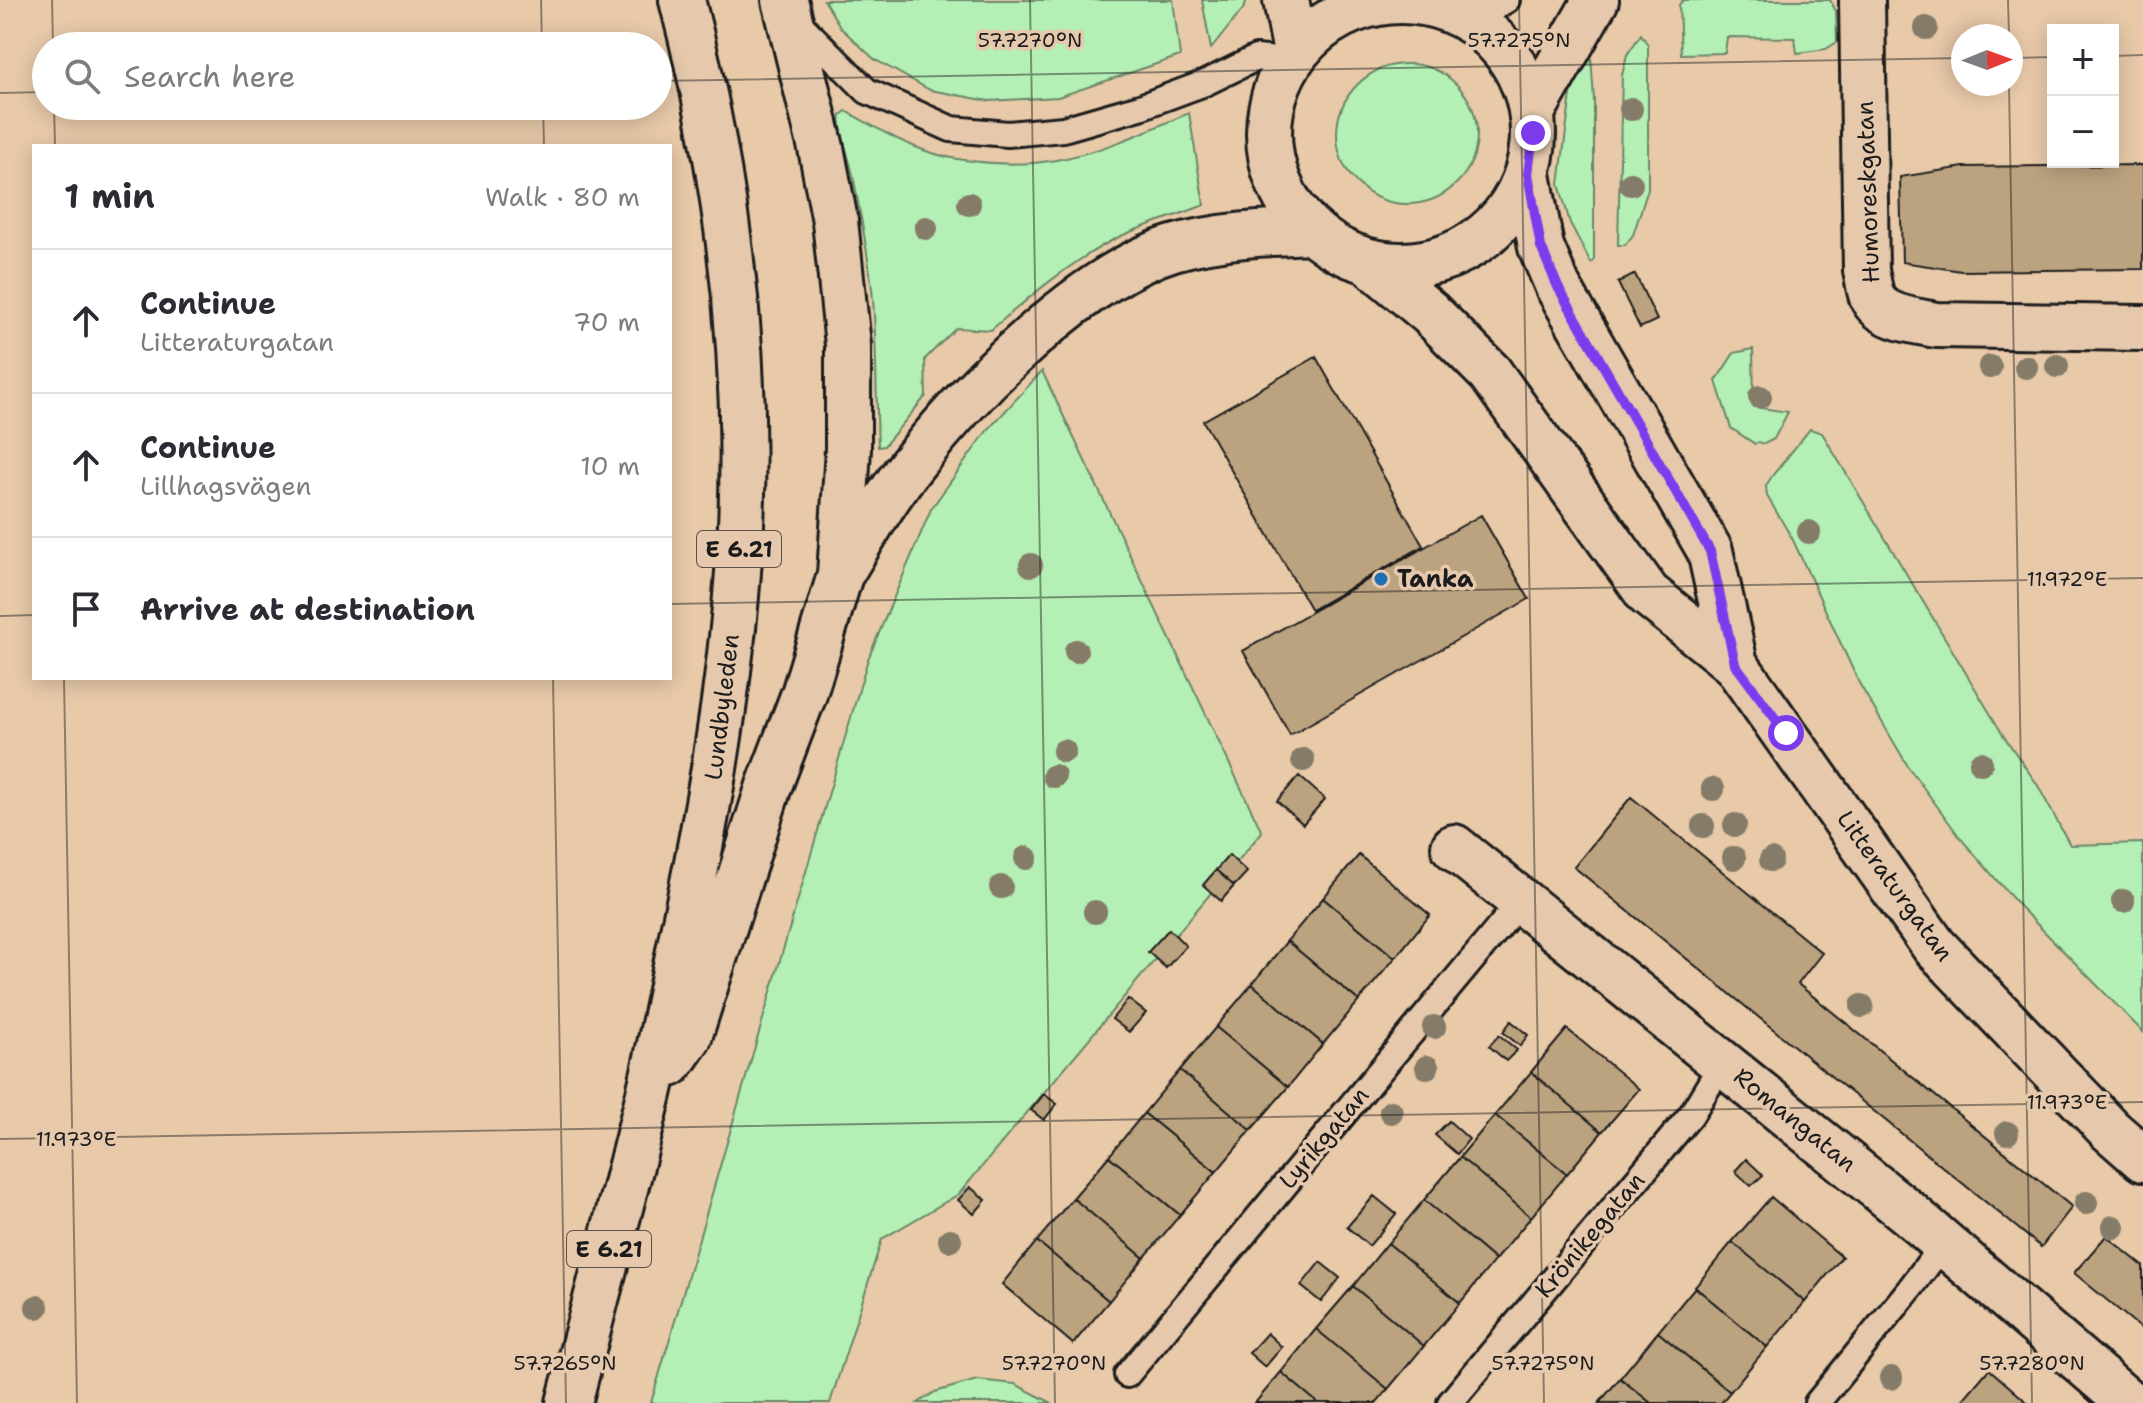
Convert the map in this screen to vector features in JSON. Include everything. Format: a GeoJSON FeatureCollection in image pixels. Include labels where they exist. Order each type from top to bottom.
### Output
{"type":"FeatureCollection","features":[{"type":"Feature","properties":{"kind":"main road","name":"Lundbyleden"},"geometry":{"type":"LineString","coordinates":[[569,1403],[648,1096],[708,813],[730,667],[741,523],[740,365],[725,198],[703,81],[682,0]]}},
{"type":"Feature","properties":{"kind":"main road"},"geometry":{"type":"LineString","coordinates":[[1286,0],[1293,57]]}},
{"type":"Feature","properties":{"kind":"main road"},"geometry":{"type":"LineString","coordinates":[[1532,112],[1596,0]]}},
{"type":"Feature","properties":{"kind":"main road","name":"Humoreskgatan"},"geometry":{"type":"LineString","coordinates":[[1862,0],[1866,271],[1872,299],[1884,310],[1896,315],[1936,325],[2143,328]]}},
{"type":"Feature","properties":{"kind":"main road"},"geometry":{"type":"LineString","coordinates":[[1402,1],[1464,7],[1518,72],[1532,112],[1528,174],[1509,210],[1465,249],[1428,263],[1389,265],[1369,262],[1339,250],[1312,231],[1288,202],[1274,168],[1270,150],[1271,113],[1275,95],[1293,57],[1326,25],[1362,7],[1402,1]]}},
{"type":"Feature","properties":{"kind":"main road","name":"E 6.21"},"geometry":{"type":"LineString","coordinates":[[648,1096],[689,1037],[769,786],[804,694],[840,575],[848,449],[848,345],[835,221],[787,6]]}},
{"type":"Feature","properties":{"kind":"main road","name":"Litteraturgatan"},"geometry":{"type":"LineString","coordinates":[[1528,174],[1541,247],[1558,287],[1710,551],[1735,664]]}},
{"type":"Feature","properties":{"kind":"main road","name":"E 6.21"},"geometry":{"type":"LineString","coordinates":[[840,575],[887,498],[917,458],[973,394],[1075,303],[1117,273],[1171,249],[1226,236],[1312,231]]}},
{"type":"Feature","properties":{"kind":"main road","name":"Litteraturgatan"},"geometry":{"type":"LineString","coordinates":[[1369,262],[1430,313],[1490,373],[1648,594],[1735,664],[1934,946],[2110,1130],[2143,1159]]}},
{"type":"Feature","properties":{"kind":"main road","name":"Romangatan"},"geometry":{"type":"LineString","coordinates":[[1454,847],[1944,1243],[2129,1403]]}},
{"type":"Feature","properties":{"kind":"lane","name":"E 6.21"},"geometry":{"type":"LineString","coordinates":[[787,6],[867,91],[951,129],[1008,134],[1063,129],[1140,107],[1205,83],[1256,58],[1293,57]]}},
{"type":"Feature","properties":{"kind":"lane","name":"Lyrikgatan"},"geometry":{"type":"LineString","coordinates":[[1127,1375],[1521,901]]}},
{"type":"Feature","properties":{"kind":"lane","name":"Krönikegatan"},"geometry":{"type":"LineString","coordinates":[[1450,1403],[1691,1115],[1723,1062]]}},
{"type":"Feature","properties":{"kind":"lane"},"geometry":{"type":"LineString","coordinates":[[1817,1403],[1944,1243]]}},
{"type":"Feature","properties":{"kind":"green space"},"geometry":{"type":"Polygon","coordinates":[[[824,0],[1173,0],[1180,56],[1058,97],[989,101],[930,90],[874,59],[841,28],[824,0]]]}},
{"type":"Feature","properties":{"kind":"green space"},"geometry":{"type":"Polygon","coordinates":[[[1202,0],[1247,0],[1211,49],[1202,0]]]}},
{"type":"Feature","properties":{"kind":"green space"},"geometry":{"type":"Polygon","coordinates":[[[1683,0],[1830,0],[1836,11],[1837,42],[1826,49],[1797,53],[1795,38],[1727,37],[1725,53],[1681,54],[1679,5],[1683,0]]]}},
{"type":"Feature","properties":{"kind":"green space"},"geometry":{"type":"Polygon","coordinates":[[[1641,34],[1648,45],[1648,189],[1633,235],[1625,245],[1618,245],[1622,75],[1627,55],[1641,34]]]}},
{"type":"Feature","properties":{"kind":"green space"},"geometry":{"type":"Polygon","coordinates":[[[1587,55],[1591,56],[1594,100],[1594,261],[1591,263],[1570,223],[1559,184],[1571,94],[1587,55]]]}},
{"type":"Feature","properties":{"kind":"green space"},"geometry":{"type":"Polygon","coordinates":[[[1407,64],[1434,70],[1456,85],[1471,107],[1477,134],[1471,161],[1456,183],[1434,198],[1407,204],[1380,198],[1358,183],[1343,161],[1337,134],[1343,107],[1358,85],[1380,70],[1407,64]]]}},
{"type":"Feature","properties":{"kind":"green space"},"geometry":{"type":"Polygon","coordinates":[[[846,111],[898,139],[938,155],[977,162],[1017,164],[1044,162],[1090,152],[1189,113],[1204,205],[1134,230],[1095,250],[1049,282],[991,330],[956,328],[925,359],[926,396],[884,446],[878,447],[872,285],[854,180],[841,129],[841,115],[846,111]]]}},
{"type":"Feature","properties":{"kind":"green space"},"geometry":{"type":"Polygon","coordinates":[[[1753,349],[1754,407],[1788,412],[1774,439],[1764,444],[1755,444],[1731,428],[1716,381],[1734,353],[1753,349]]]}},
{"type":"Feature","properties":{"kind":"green space"},"geometry":{"type":"Polygon","coordinates":[[[1042,371],[1262,832],[959,1194],[882,1239],[830,1403],[651,1403],[868,659],[931,509],[987,431],[1042,371]]]}},
{"type":"Feature","properties":{"kind":"green space"},"geometry":{"type":"Polygon","coordinates":[[[1810,429],[1822,433],[2003,735],[2037,784],[2070,845],[2143,843],[2143,1032],[2020,907],[1962,840],[1909,768],[1859,683],[1793,540],[1767,496],[1766,486],[1772,476],[1810,429]]]}},
{"type":"Feature","properties":{"kind":"green space"},"geometry":{"type":"Polygon","coordinates":[[[977,1380],[1015,1384],[1052,1403],[918,1403],[935,1392],[977,1380]]]}},
{"type":"Feature","properties":{"kind":"building"},"geometry":{"type":"Polygon","coordinates":[[[2119,165],[2143,165],[2143,269],[1961,271],[1902,262],[1900,177],[1964,167],[2119,168],[2119,165]]]}},
{"type":"Feature","properties":{"kind":"building"},"geometry":{"type":"Polygon","coordinates":[[[1635,274],[1657,320],[1640,328],[1618,283],[1635,274]]]}},
{"type":"Feature","properties":{"kind":"building"},"geometry":{"type":"Polygon","coordinates":[[[1316,357],[1423,546],[1311,610],[1203,421],[1316,357]]]}},
{"type":"Feature","properties":{"kind":"building"},"geometry":{"type":"Polygon","coordinates":[[[1481,515],[1529,599],[1290,735],[1243,651],[1481,515]]]}},
{"type":"Feature","properties":{"kind":"building"},"geometry":{"type":"Polygon","coordinates":[[[1299,776],[1325,799],[1303,824],[1277,801],[1299,776]]]}},
{"type":"Feature","properties":{"kind":"building"},"geometry":{"type":"Polygon","coordinates":[[[1631,797],[1822,953],[1798,984],[2072,1207],[2041,1247],[1574,867],[1631,797]]]}},
{"type":"Feature","properties":{"kind":"building"},"geometry":{"type":"Polygon","coordinates":[[[1229,855],[1247,872],[1234,886],[1216,870],[1229,855]]]}},
{"type":"Feature","properties":{"kind":"building"},"geometry":{"type":"Polygon","coordinates":[[[1359,855],[1430,915],[1395,958],[1323,898],[1359,855]]]}},
{"type":"Feature","properties":{"kind":"building"},"geometry":{"type":"Polygon","coordinates":[[[1216,870],[1234,886],[1221,901],[1203,885],[1216,870]]]}},
{"type":"Feature","properties":{"kind":"building"},"geometry":{"type":"Polygon","coordinates":[[[1323,898],[1395,958],[1359,1001],[1287,941],[1323,898]]]}},
{"type":"Feature","properties":{"kind":"building"},"geometry":{"type":"Polygon","coordinates":[[[1169,929],[1186,946],[1166,968],[1148,952],[1169,929]]]}},
{"type":"Feature","properties":{"kind":"building"},"geometry":{"type":"Polygon","coordinates":[[[1287,941],[1359,1001],[1323,1044],[1252,984],[1287,941]]]}},
{"type":"Feature","properties":{"kind":"building"},"geometry":{"type":"Polygon","coordinates":[[[1252,984],[1323,1044],[1288,1087],[1216,1027],[1252,984]]]}},
{"type":"Feature","properties":{"kind":"building"},"geometry":{"type":"Polygon","coordinates":[[[1128,999],[1146,1013],[1129,1032],[1112,1019],[1128,999]]]}},
{"type":"Feature","properties":{"kind":"building"},"geometry":{"type":"Polygon","coordinates":[[[1511,1021],[1528,1035],[1520,1046],[1503,1032],[1511,1021]]]}},
{"type":"Feature","properties":{"kind":"building"},"geometry":{"type":"Polygon","coordinates":[[[1216,1027],[1288,1087],[1251,1130],[1180,1070],[1216,1027]]]}},
{"type":"Feature","properties":{"kind":"building"},"geometry":{"type":"Polygon","coordinates":[[[1567,1029],[1639,1089],[1602,1132],[1531,1072],[1567,1029]]]}},
{"type":"Feature","properties":{"kind":"building"},"geometry":{"type":"Polygon","coordinates":[[[1499,1035],[1517,1050],[1506,1061],[1489,1046],[1499,1035]]]}},
{"type":"Feature","properties":{"kind":"building"},"geometry":{"type":"Polygon","coordinates":[[[1180,1070],[1251,1130],[1216,1172],[1144,1113],[1180,1070]]]}},
{"type":"Feature","properties":{"kind":"building"},"geometry":{"type":"Polygon","coordinates":[[[1531,1072],[1602,1132],[1567,1174],[1495,1115],[1531,1072]]]}},
{"type":"Feature","properties":{"kind":"building"},"geometry":{"type":"Polygon","coordinates":[[[1044,1094],[1057,1104],[1044,1120],[1031,1110],[1044,1094]]]}},
{"type":"Feature","properties":{"kind":"building"},"geometry":{"type":"Polygon","coordinates":[[[1144,1113],[1216,1172],[1180,1215],[1109,1156],[1144,1113]]]}},
{"type":"Feature","properties":{"kind":"building"},"geometry":{"type":"Polygon","coordinates":[[[1495,1115],[1567,1174],[1531,1217],[1460,1157],[1495,1115]]]}},
{"type":"Feature","properties":{"kind":"building"},"geometry":{"type":"Polygon","coordinates":[[[1449,1121],[1469,1139],[1457,1154],[1435,1135],[1449,1121]]]}},
{"type":"Feature","properties":{"kind":"building"},"geometry":{"type":"Polygon","coordinates":[[[1109,1156],[1180,1215],[1144,1258],[1073,1198],[1109,1156]]]}},
{"type":"Feature","properties":{"kind":"building"},"geometry":{"type":"Polygon","coordinates":[[[1460,1157],[1531,1217],[1495,1260],[1424,1200],[1460,1157]]]}},
{"type":"Feature","properties":{"kind":"building"},"geometry":{"type":"Polygon","coordinates":[[[1746,1159],[1763,1175],[1751,1186],[1735,1171],[1746,1159]]]}},
{"type":"Feature","properties":{"kind":"building"},"geometry":{"type":"Polygon","coordinates":[[[970,1187],[986,1200],[974,1214],[958,1200],[970,1187]]]}},
{"type":"Feature","properties":{"kind":"building"},"geometry":{"type":"Polygon","coordinates":[[[1374,1196],[1396,1214],[1369,1246],[1347,1227],[1374,1196]]]}},
{"type":"Feature","properties":{"kind":"building"},"geometry":{"type":"Polygon","coordinates":[[[1771,1197],[1842,1257],[1805,1302],[1732,1242],[1771,1197]]]}},
{"type":"Feature","properties":{"kind":"building"},"geometry":{"type":"Polygon","coordinates":[[[1073,1198],[1144,1258],[1109,1301],[1037,1241],[1073,1198]]]}},
{"type":"Feature","properties":{"kind":"building"},"geometry":{"type":"Polygon","coordinates":[[[1424,1200],[1495,1260],[1460,1303],[1388,1243],[1424,1200]]]}},
{"type":"Feature","properties":{"kind":"building"},"geometry":{"type":"Polygon","coordinates":[[[2106,1236],[2143,1266],[2143,1330],[2074,1273],[2106,1236]]]}},
{"type":"Feature","properties":{"kind":"building"},"geometry":{"type":"Polygon","coordinates":[[[1037,1241],[1109,1301],[1073,1344],[1002,1284],[1037,1241]]]}},
{"type":"Feature","properties":{"kind":"building"},"geometry":{"type":"Polygon","coordinates":[[[1732,1242],[1805,1302],[1767,1347],[1695,1287],[1732,1242]]]}},
{"type":"Feature","properties":{"kind":"building"},"geometry":{"type":"Polygon","coordinates":[[[1388,1243],[1460,1303],[1424,1346],[1353,1286],[1388,1243]]]}},
{"type":"Feature","properties":{"kind":"building"},"geometry":{"type":"Polygon","coordinates":[[[1320,1262],[1340,1278],[1321,1302],[1301,1286],[1320,1262]]]}},
{"type":"Feature","properties":{"kind":"building"},"geometry":{"type":"Polygon","coordinates":[[[1353,1286],[1424,1346],[1388,1389],[1316,1329],[1353,1286]]]}},
{"type":"Feature","properties":{"kind":"building"},"geometry":{"type":"Polygon","coordinates":[[[1695,1287],[1767,1347],[1730,1392],[1658,1332],[1695,1287]]]}},
{"type":"Feature","properties":{"kind":"building"},"geometry":{"type":"Polygon","coordinates":[[[1316,1329],[1388,1389],[1376,1403],[1318,1403],[1281,1372],[1316,1329]]]}},
{"type":"Feature","properties":{"kind":"building"},"geometry":{"type":"Polygon","coordinates":[[[1658,1332],[1730,1392],[1721,1403],[1651,1403],[1620,1378],[1658,1332]]]}},
{"type":"Feature","properties":{"kind":"building"},"geometry":{"type":"Polygon","coordinates":[[[1267,1333],[1282,1347],[1265,1367],[1249,1353],[1267,1333]]]}},
{"type":"Feature","properties":{"kind":"building"},"geometry":{"type":"Polygon","coordinates":[[[1989,1369],[2028,1403],[1960,1403],[1989,1369]]]}},
{"type":"Feature","properties":{"kind":"building"},"geometry":{"type":"Polygon","coordinates":[[[1281,1372],[1318,1403],[1255,1403],[1281,1372]]]}},
{"type":"Feature","properties":{"kind":"building"},"geometry":{"type":"Polygon","coordinates":[[[1620,1378],[1651,1403],[1599,1403],[1620,1378]]]}},
{"type":"Feature","properties":{"kind":"place","name":"Tanka"},"geometry":{"type":"Point","coordinates":[1381,579]}},
{"type":"Feature","properties":{"kind":"route"},"geometry":{"type":"LineString","coordinates":[[1533,133],[1528,174],[1541,247],[1558,287],[1710,551],[1735,664],[1786,733]]}}]}
